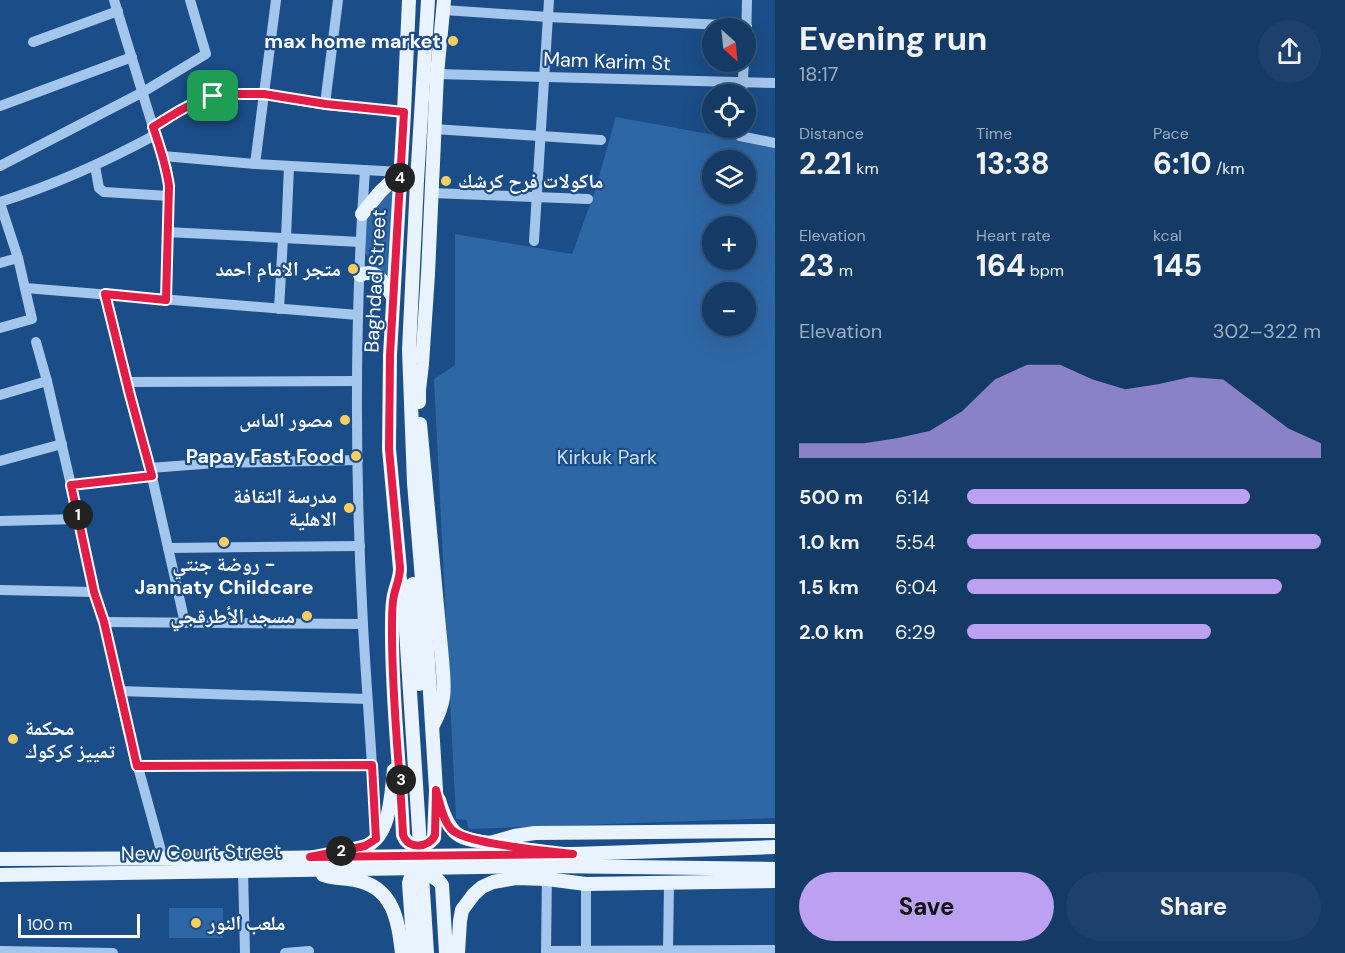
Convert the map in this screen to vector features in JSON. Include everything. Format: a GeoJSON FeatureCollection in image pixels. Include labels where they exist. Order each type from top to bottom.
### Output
{"type":"FeatureCollection","features":[{"type":"Feature","properties":{"kind":"main road","name":"Baghdad Street"},"geometry":{"type":"LineString","coordinates":[[409,0],[390,355],[389,449],[400,568],[393,599],[392,625],[396,750],[401,782],[403,835],[406,842],[412,845],[427,844],[434,838],[436,790],[419,546],[421,496],[409,350],[422,250],[417,181],[432,52],[428,0]]}},
{"type":"Feature","properties":{"kind":"main road"},"geometry":{"type":"LineString","coordinates":[[422,250],[432,187],[437,74],[432,52],[444,5]]}},
{"type":"Feature","properties":{"kind":"main road"},"geometry":{"type":"LineString","coordinates":[[362,214],[401,172]]}},
{"type":"Feature","properties":{"kind":"main road"},"geometry":{"type":"LineString","coordinates":[[417,181],[432,187]]}},
{"type":"Feature","properties":{"kind":"main road"},"geometry":{"type":"LineString","coordinates":[[360,275],[366,272],[376,275],[393,298]]}},
{"type":"Feature","properties":{"kind":"main road"},"geometry":{"type":"LineString","coordinates":[[421,496],[442,659],[444,694],[440,714],[432,727]]}},
{"type":"Feature","properties":{"kind":"main road"},"geometry":{"type":"LineString","coordinates":[[419,546],[414,584],[435,953]]}},
{"type":"Feature","properties":{"kind":"main road"},"geometry":{"type":"LineString","coordinates":[[399,579],[405,615],[427,953]]}},
{"type":"Feature","properties":{"kind":"main road"},"geometry":{"type":"LineString","coordinates":[[310,863],[365,846],[376,839],[386,817],[396,750]]}},
{"type":"Feature","properties":{"kind":"main road"},"geometry":{"type":"LineString","coordinates":[[436,790],[445,818],[451,830],[456,834],[490,843],[573,854]]}},
{"type":"Feature","properties":{"kind":"main road"},"geometry":{"type":"LineString","coordinates":[[490,843],[535,833],[775,831]]}},
{"type":"Feature","properties":{"kind":"main road"},"geometry":{"type":"LineString","coordinates":[[444,862],[573,854],[775,847]]}},
{"type":"Feature","properties":{"kind":"main road","name":"New Court Street"},"geometry":{"type":"LineString","coordinates":[[0,859],[163,858],[310,863],[444,862]]}},
{"type":"Feature","properties":{"kind":"main road"},"geometry":{"type":"LineString","coordinates":[[444,862],[547,873],[691,876],[775,881]]}},
{"type":"Feature","properties":{"kind":"main road"},"geometry":{"type":"LineString","coordinates":[[310,863],[333,878],[366,883],[382,894],[395,911],[402,953]]}},
{"type":"Feature","properties":{"kind":"main road","name":"New Court Street"},"geometry":{"type":"LineString","coordinates":[[0,875],[243,870],[310,863]]}},
{"type":"Feature","properties":{"kind":"main road"},"geometry":{"type":"LineString","coordinates":[[458,953],[459,921],[462,910],[474,894],[492,882],[547,873],[586,884],[669,883],[691,876],[775,869]]}},
{"type":"Feature","properties":{"kind":"main road"},"geometry":{"type":"LineString","coordinates":[[414,953],[409,883],[411,877],[417,874],[433,876],[442,885],[446,953]]}},
{"type":"Feature","properties":{"kind":"street"},"geometry":{"type":"LineString","coordinates":[[0,166],[143,92],[206,54],[190,0]]}},
{"type":"Feature","properties":{"kind":"street"},"geometry":{"type":"LineString","coordinates":[[255,164],[276,0]]}},
{"type":"Feature","properties":{"kind":"street"},"geometry":{"type":"LineString","coordinates":[[326,104],[338,0]]}},
{"type":"Feature","properties":{"kind":"street"},"geometry":{"type":"LineString","coordinates":[[534,241],[549,0]]}},
{"type":"Feature","properties":{"kind":"street"},"geometry":{"type":"LineString","coordinates":[[747,0],[747,18]]}},
{"type":"Feature","properties":{"kind":"street"},"geometry":{"type":"LineString","coordinates":[[33,42],[116,5],[167,169],[169,196],[166,300]]}},
{"type":"Feature","properties":{"kind":"street"},"geometry":{"type":"LineString","coordinates":[[444,5],[548,17],[702,24]]}},
{"type":"Feature","properties":{"kind":"street"},"geometry":{"type":"LineString","coordinates":[[0,106],[132,57]]}},
{"type":"Feature","properties":{"kind":"street","name":"Mam Karim St"},"geometry":{"type":"LineString","coordinates":[[437,74],[544,76],[702,86]]}},
{"type":"Feature","properties":{"kind":"street","name":"Mam Karim St"},"geometry":{"type":"LineString","coordinates":[[756,87],[775,83]]}},
{"type":"Feature","properties":{"kind":"street"},"geometry":{"type":"LineString","coordinates":[[0,328],[32,319],[18,258],[0,203],[95,166],[154,131],[196,101],[213,96],[264,94],[326,104],[404,112]]}},
{"type":"Feature","properties":{"kind":"street"},"geometry":{"type":"LineString","coordinates":[[434,129],[601,140]]}},
{"type":"Feature","properties":{"kind":"street"},"geometry":{"type":"LineString","coordinates":[[750,138],[775,143]]}},
{"type":"Feature","properties":{"kind":"street"},"geometry":{"type":"LineString","coordinates":[[163,156],[255,164],[401,172]]}},
{"type":"Feature","properties":{"kind":"street"},"geometry":{"type":"LineString","coordinates":[[95,166],[99,188],[104,192],[169,196]]}},
{"type":"Feature","properties":{"kind":"street"},"geometry":{"type":"LineString","coordinates":[[279,309],[289,166]]}},
{"type":"Feature","properties":{"kind":"street"},"geometry":{"type":"LineString","coordinates":[[365,170],[358,315],[358,460],[363,624],[376,839]]}},
{"type":"Feature","properties":{"kind":"street"},"geometry":{"type":"LineString","coordinates":[[432,187],[588,200]]}},
{"type":"Feature","properties":{"kind":"street"},"geometry":{"type":"LineString","coordinates":[[167,232],[360,242]]}},
{"type":"Feature","properties":{"kind":"street"},"geometry":{"type":"LineString","coordinates":[[0,263],[18,258]]}},
{"type":"Feature","properties":{"kind":"street"},"geometry":{"type":"LineString","coordinates":[[25,288],[358,315]]}},
{"type":"Feature","properties":{"kind":"street"},"geometry":{"type":"LineString","coordinates":[[105,294],[151,472],[185,623]]}},
{"type":"Feature","properties":{"kind":"street"},"geometry":{"type":"LineString","coordinates":[[36,342],[62,444],[94,592],[104,622],[137,766],[163,858]]}},
{"type":"Feature","properties":{"kind":"street"},"geometry":{"type":"LineString","coordinates":[[0,395],[47,381]]}},
{"type":"Feature","properties":{"kind":"street"},"geometry":{"type":"LineString","coordinates":[[127,382],[357,381]]}},
{"type":"Feature","properties":{"kind":"street"},"geometry":{"type":"LineString","coordinates":[[0,461],[62,444]]}},
{"type":"Feature","properties":{"kind":"street"},"geometry":{"type":"LineString","coordinates":[[71,485],[216,463],[358,460]]}},
{"type":"Feature","properties":{"kind":"street"},"geometry":{"type":"LineString","coordinates":[[0,521],[79,519]]}},
{"type":"Feature","properties":{"kind":"street"},"geometry":{"type":"LineString","coordinates":[[168,548],[360,546]]}},
{"type":"Feature","properties":{"kind":"street"},"geometry":{"type":"LineString","coordinates":[[0,590],[94,592]]}},
{"type":"Feature","properties":{"kind":"street"},"geometry":{"type":"LineString","coordinates":[[104,622],[363,624]]}},
{"type":"Feature","properties":{"kind":"street"},"geometry":{"type":"LineString","coordinates":[[119,691],[367,699]]}},
{"type":"Feature","properties":{"kind":"street"},"geometry":{"type":"LineString","coordinates":[[137,766],[372,765]]}},
{"type":"Feature","properties":{"kind":"street"},"geometry":{"type":"LineString","coordinates":[[243,870],[245,953]]}},
{"type":"Feature","properties":{"kind":"street"},"geometry":{"type":"LineString","coordinates":[[547,873],[546,952],[769,951]]}},
{"type":"Feature","properties":{"kind":"street"},"geometry":{"type":"LineString","coordinates":[[668,951],[669,883]]}},
{"type":"Feature","properties":{"kind":"street"},"geometry":{"type":"LineString","coordinates":[[586,884],[586,951]]}},
{"type":"Feature","properties":{"kind":"street"},"geometry":{"type":"LineString","coordinates":[[0,951],[113,953]]}},
{"type":"Feature","properties":{"kind":"street"},"geometry":{"type":"LineString","coordinates":[[285,953],[309,951]]}},
{"type":"Feature","properties":{"kind":"green space","name":"Kirkuk Park"},"geometry":{"type":"Polygon","coordinates":[[[616,117],[702,133],[702,138],[731,138],[775,146],[775,818],[469,829],[466,820],[456,819],[434,379],[455,365],[455,234],[572,254],[594,194],[616,117]]]}},
{"type":"Feature","properties":{"kind":"green space"},"geometry":{"type":"Polygon","coordinates":[[[395,185],[389,285],[365,253],[367,215],[395,185]]]}},
{"type":"Feature","properties":{"kind":"green space","name":"ملعب النور"},"geometry":{"type":"Polygon","coordinates":[[[169,908],[223,908],[223,938],[169,938],[169,908]]]}},
{"type":"Feature","properties":{"kind":"place","name":"max home market"},"geometry":{"type":"Point","coordinates":[453,41]}},
{"type":"Feature","properties":{"kind":"place","name":"ماكولات فرح كرشك"},"geometry":{"type":"Point","coordinates":[446,181]}},
{"type":"Feature","properties":{"kind":"place","name":"متجر الامام احمد"},"geometry":{"type":"Point","coordinates":[353,269]}},
{"type":"Feature","properties":{"kind":"place","name":"مصور الماس"},"geometry":{"type":"Point","coordinates":[345,420]}},
{"type":"Feature","properties":{"kind":"place","name":"Papay Fast Food"},"geometry":{"type":"Point","coordinates":[356,456]}},
{"type":"Feature","properties":{"kind":"place","name":"مدرسة الثقافة الاهلية"},"geometry":{"type":"Point","coordinates":[349,508]}},
{"type":"Feature","properties":{"kind":"place","name":"روضة جنتي - Jannaty Childcare"},"geometry":{"type":"Point","coordinates":[224,542]}},
{"type":"Feature","properties":{"kind":"place","name":"مسجد الأطرقجي"},"geometry":{"type":"Point","coordinates":[307,616]}},
{"type":"Feature","properties":{"kind":"place","name":"محكمة تمييز كركوك"},"geometry":{"type":"Point","coordinates":[13,739]}},
{"type":"Feature","properties":{"kind":"place","name":"ملعب النور"},"geometry":{"type":"Point","coordinates":[196,923]}},
{"type":"Feature","properties":{"kind":"route"},"geometry":{"type":"LineString","coordinates":[[264,94],[326,104],[404,112],[390,355],[389,449],[400,568],[393,599],[392,625],[396,750],[401,782],[403,835],[406,842],[412,845],[427,844],[432,841],[435,835],[436,790],[448,824],[456,834],[473,840],[573,854],[310,857],[365,846],[376,839],[372,765],[137,766],[104,622],[94,592],[71,485],[152,476],[105,294],[166,300],[169,186],[167,169],[153,127],[196,101],[213,96],[264,94]]}}]}
